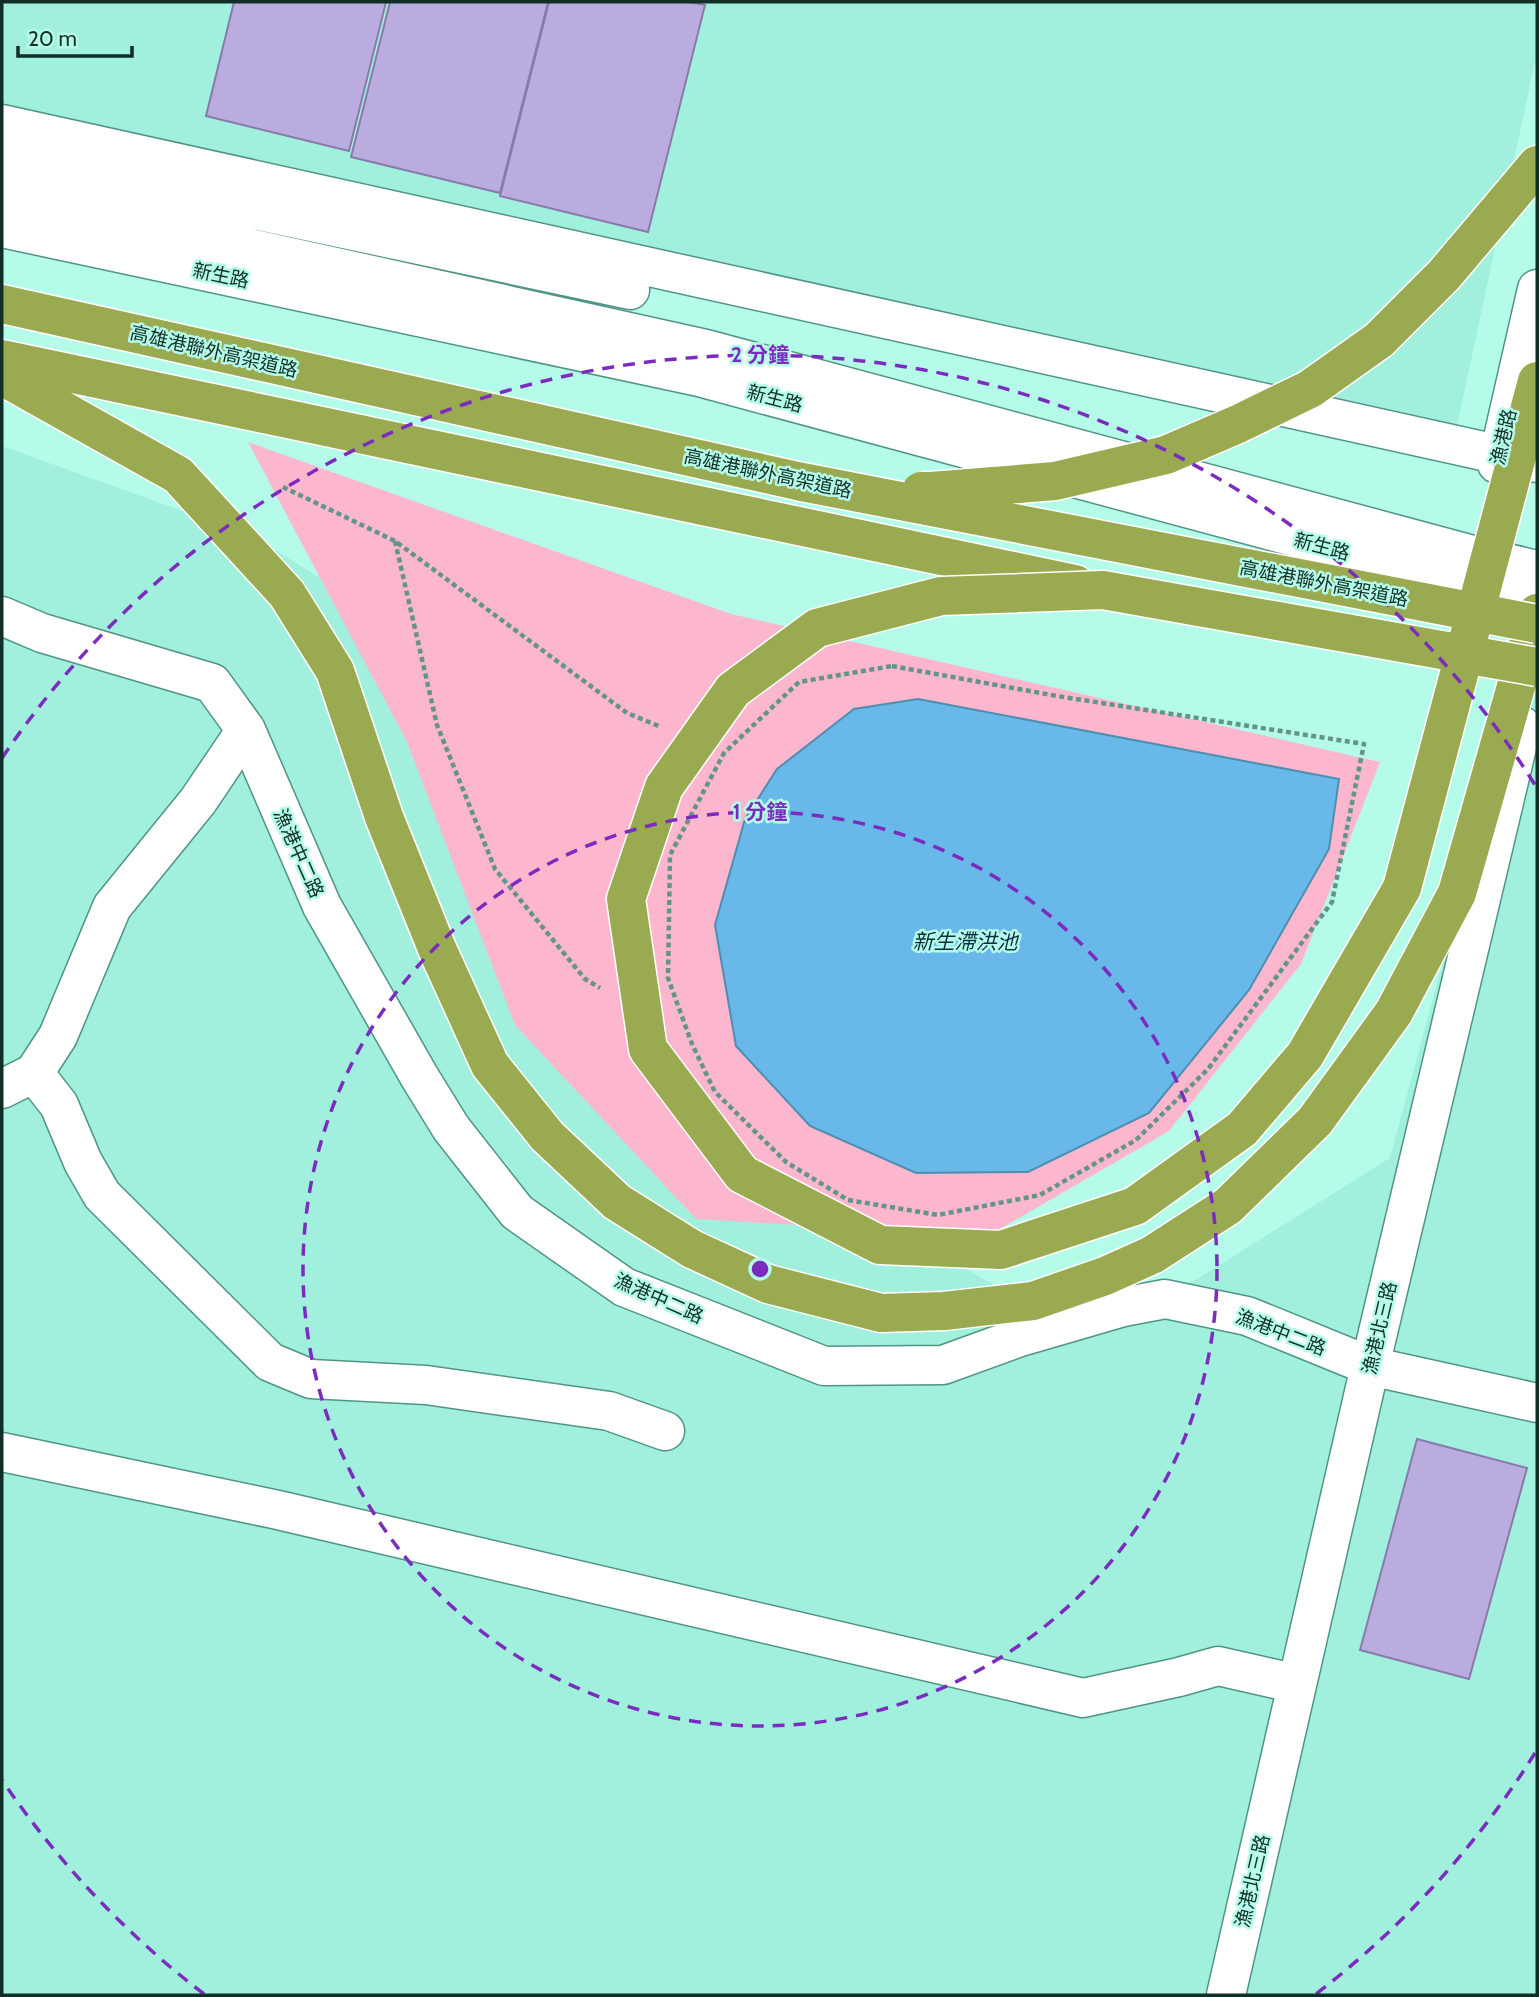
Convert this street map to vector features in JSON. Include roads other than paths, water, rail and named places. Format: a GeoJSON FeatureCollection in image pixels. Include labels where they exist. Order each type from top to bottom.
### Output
{"type":"FeatureCollection","features":[{"type":"Feature","properties":{"kind":"highway"},"geometry":{"type":"LineString","coordinates":[[802,482],[931,491],[1055,481],[1166,455],[1238,424],[1310,389],[1379,340],[1444,275],[1537,165]]}},
{"type":"Feature","properties":{"kind":"highway","name":"高雄港聯外高架道路"},"geometry":{"type":"LineString","coordinates":[[2,304],[802,482],[1537,624]]}},
{"type":"Feature","properties":{"kind":"highway"},"geometry":{"type":"LineString","coordinates":[[2,359],[1102,590],[1537,665]]}},
{"type":"Feature","properties":{"kind":"highway"},"geometry":{"type":"LineString","coordinates":[[2,376],[178,475],[286,594],[335,671],[384,817],[438,951],[490,1065],[547,1136],[617,1202],[692,1249],[768,1284],[881,1313],[944,1311],[1033,1301],[1152,1255],[1228,1206],[1315,1121],[1394,1013],[1457,893],[1537,612]]}},
{"type":"Feature","properties":{"kind":"highway"},"geometry":{"type":"LineString","coordinates":[[1102,590],[941,596],[817,628],[733,690],[664,787],[626,900],[648,1049],[742,1174],[880,1245],[1001,1250],[1135,1206],[1242,1129],[1305,1055],[1402,888],[1537,381]]}},
{"type":"Feature","properties":{"kind":"street"},"geometry":{"type":"LineString","coordinates":[[2,124],[1497,464],[1537,484]]}},
{"type":"Feature","properties":{"kind":"street"},"geometry":{"type":"LineString","coordinates":[[2,156],[1497,464],[1537,463]]}},
{"type":"Feature","properties":{"kind":"street","name":"新生路"},"geometry":{"type":"LineString","coordinates":[[2,193],[706,349],[1469,569],[1537,612]]}},
{"type":"Feature","properties":{"kind":"street","name":"新生路"},"geometry":{"type":"LineString","coordinates":[[2,228],[699,377],[1469,569],[1537,570]]}},
{"type":"Feature","properties":{"kind":"street","name":"漁港路"},"geometry":{"type":"LineString","coordinates":[[1469,569],[1497,464],[1537,289]]}},
{"type":"Feature","properties":{"kind":"street","name":"漁港中二路"},"geometry":{"type":"LineString","coordinates":[[2,616],[42,633],[212,683],[246,730],[322,906],[451,1128],[517,1212],[624,1287],[824,1366],[943,1365],[1020,1337],[1123,1307],[1165,1299],[1247,1316],[1370,1366],[1537,1403]]}},
{"type":"Feature","properties":{"kind":"street","name":"漁港北三路"},"geometry":{"type":"LineString","coordinates":[[1226,1995],[1370,1366],[1537,665]]}},
{"type":"Feature","properties":{"kind":"street"},"geometry":{"type":"LineString","coordinates":[[246,730],[198,801],[112,907],[58,1036],[18,1081],[60,1105],[83,1162],[102,1195],[270,1362],[311,1379],[426,1385],[609,1411],[666,1431]]}},
{"type":"Feature","properties":{"kind":"street"},"geometry":{"type":"LineString","coordinates":[[2,1452],[291,1513],[1083,1698],[1218,1666],[1297,1684]]}},
{"type":"Feature","properties":{"kind":"water","name":"新生滯洪池"},"geometry":{"type":"Polygon","coordinates":[[[918,699],[1339,779],[1329,849],[1249,990],[1149,1113],[1028,1172],[916,1173],[810,1126],[736,1046],[715,925],[745,819],[777,769],[854,709],[918,699]]]}}]}
